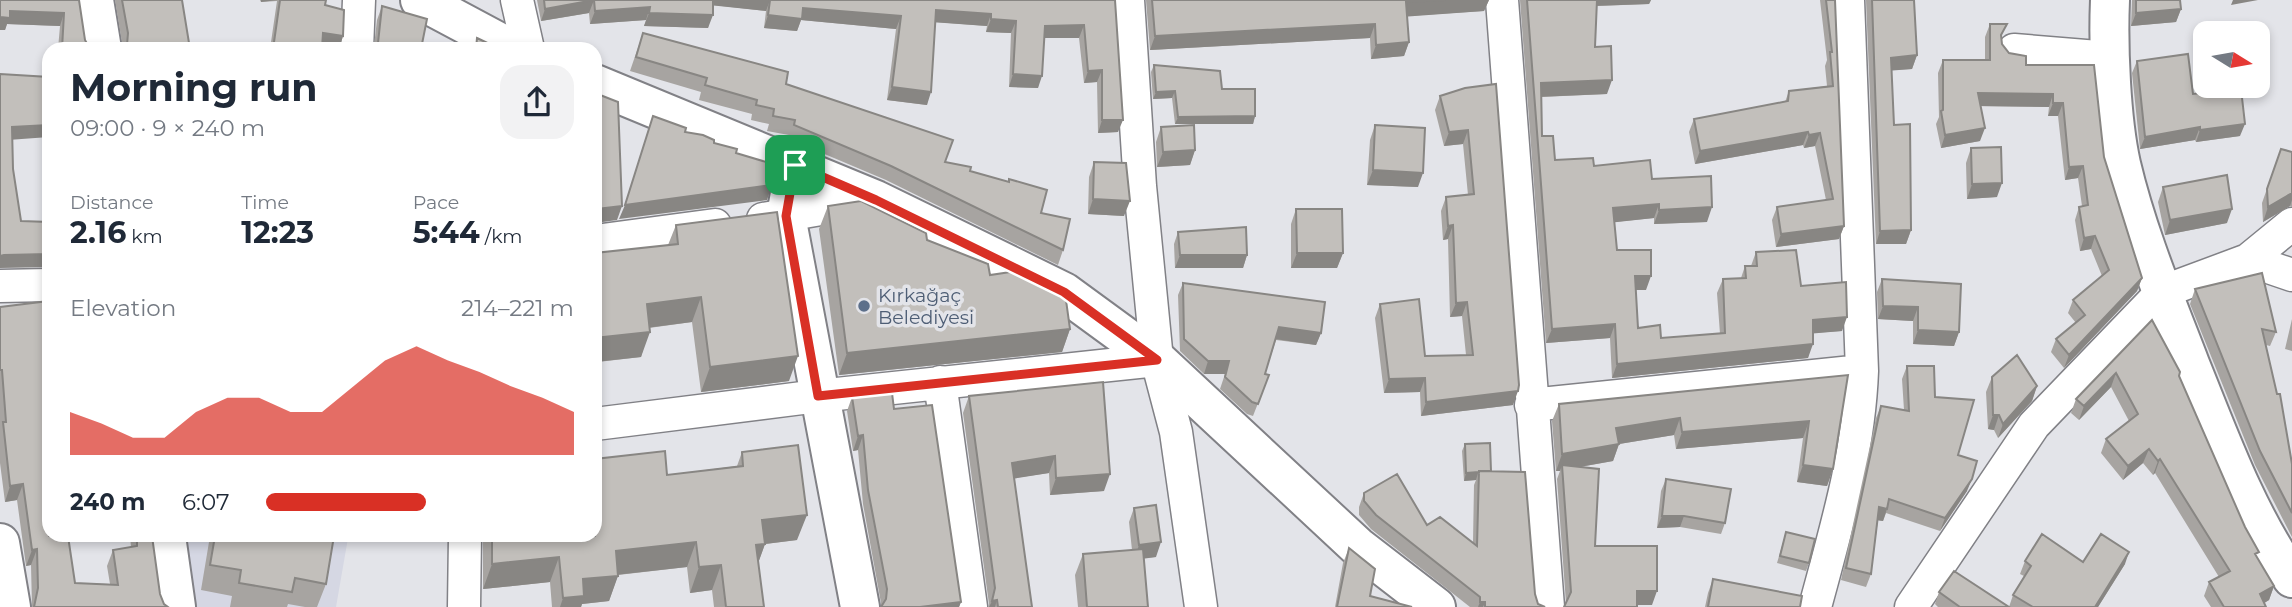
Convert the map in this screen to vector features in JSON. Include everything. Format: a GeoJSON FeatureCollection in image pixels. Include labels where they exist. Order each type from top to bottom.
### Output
{"type":"FeatureCollection","features":[{"type":"Feature","properties":{"kind":"street"},"geometry":{"type":"LineString","coordinates":[[94,0],[101,42]]}},
{"type":"Feature","properties":{"kind":"street"},"geometry":{"type":"LineString","coordinates":[[357,42],[359,0]]}},
{"type":"Feature","properties":{"kind":"street"},"geometry":{"type":"LineString","coordinates":[[420,0],[500,42]]}},
{"type":"Feature","properties":{"kind":"street"},"geometry":{"type":"LineString","coordinates":[[517,0],[526,42]]}},
{"type":"Feature","properties":{"kind":"street"},"geometry":{"type":"LineString","coordinates":[[1128,0],[1140,186],[1157,360],[1176,432],[1201,607]]}},
{"type":"Feature","properties":{"kind":"street"},"geometry":{"type":"LineString","coordinates":[[1502,0],[1548,607]]}},
{"type":"Feature","properties":{"kind":"street"},"geometry":{"type":"LineString","coordinates":[[1815,607],[1845,494],[1860,415],[1862,372],[1848,0]]}},
{"type":"Feature","properties":{"kind":"street"},"geometry":{"type":"LineString","coordinates":[[2110,0],[2110,58],[2121,163],[2162,292],[2237,482],[2264,538],[2292,578]]}},
{"type":"Feature","properties":{"kind":"street"},"geometry":{"type":"LineString","coordinates":[[2014,50],[2110,58]]}},
{"type":"Feature","properties":{"kind":"street"},"geometry":{"type":"LineString","coordinates":[[602,88],[876,200],[1064,292],[1157,360],[1357,546],[1436,607]]}},
{"type":"Feature","properties":{"kind":"street"},"geometry":{"type":"LineString","coordinates":[[795,165],[786,216],[860,607]]}},
{"type":"Feature","properties":{"kind":"street"},"geometry":{"type":"LineString","coordinates":[[602,240],[786,216],[876,200]]}},
{"type":"Feature","properties":{"kind":"street"},"geometry":{"type":"LineString","coordinates":[[1911,607],[2034,425],[2162,292],[2248,260],[2292,224]]}},
{"type":"Feature","properties":{"kind":"street"},"geometry":{"type":"LineString","coordinates":[[2248,260],[2292,275]]}},
{"type":"Feature","properties":{"kind":"street"},"geometry":{"type":"LineString","coordinates":[[0,286],[42,285]]}},
{"type":"Feature","properties":{"kind":"street"},"geometry":{"type":"LineString","coordinates":[[602,423],[940,382],[1157,360]]}},
{"type":"Feature","properties":{"kind":"street"},"geometry":{"type":"LineString","coordinates":[[1531,405],[1862,372]]}},
{"type":"Feature","properties":{"kind":"street"},"geometry":{"type":"LineString","coordinates":[[940,382],[971,607]]}},
{"type":"Feature","properties":{"kind":"street"},"geometry":{"type":"LineString","coordinates":[[167,542],[176,607]]}},
{"type":"Feature","properties":{"kind":"street"},"geometry":{"type":"LineString","coordinates":[[464,607],[465,542]]}},
{"type":"Feature","properties":{"kind":"street"},"geometry":{"type":"LineString","coordinates":[[0,543],[11,607]]}},
{"type":"Feature","properties":{"kind":"shaded area"},"geometry":{"type":"Polygon","coordinates":[[[185,542],[347,542],[336,607],[193,607],[185,542]]]}},
{"type":"Feature","properties":{"kind":"building"},"geometry":{"type":"Polygon","coordinates":[[[0,0],[79,0],[86,42],[62,42],[64,13],[10,11],[10,18],[0,17],[0,0]]]}},
{"type":"Feature","properties":{"kind":"building"},"geometry":{"type":"Polygon","coordinates":[[[122,0],[182,0],[189,42],[127,42],[122,0]]]}},
{"type":"Feature","properties":{"kind":"building"},"geometry":{"type":"Polygon","coordinates":[[[280,0],[326,0],[325,5],[344,10],[343,36],[323,33],[322,42],[274,42],[280,0]]]}},
{"type":"Feature","properties":{"kind":"building"},"geometry":{"type":"Polygon","coordinates":[[[544,0],[594,0],[545,9],[544,0]]]}},
{"type":"Feature","properties":{"kind":"building"},"geometry":{"type":"Polygon","coordinates":[[[594,0],[713,0],[713,15],[649,13],[650,7],[595,11],[594,0]]]}},
{"type":"Feature","properties":{"kind":"building"},"geometry":{"type":"Polygon","coordinates":[[[770,0],[1115,0],[1123,120],[1102,120],[1102,70],[1088,71],[1084,25],[1045,26],[1042,76],[1013,74],[1016,21],[991,19],[991,14],[936,10],[931,92],[892,87],[901,16],[803,8],[802,19],[768,15],[770,0]]]}},
{"type":"Feature","properties":{"kind":"building"},"geometry":{"type":"Polygon","coordinates":[[[1152,0],[1445,0],[1406,2],[1409,42],[1376,45],[1375,24],[1155,36],[1152,0]]]}},
{"type":"Feature","properties":{"kind":"building"},"geometry":{"type":"Polygon","coordinates":[[[1527,0],[1597,0],[1595,47],[1611,46],[1612,80],[1541,83],[1542,136],[1553,136],[1555,160],[1593,158],[1594,166],[1650,160],[1652,179],[1711,176],[1712,207],[1659,210],[1659,204],[1613,208],[1617,250],[1651,250],[1651,276],[1635,276],[1638,328],[1660,325],[1661,338],[1725,333],[1723,279],[1746,278],[1745,266],[1757,266],[1756,252],[1796,250],[1801,286],[1846,282],[1847,317],[1813,320],[1813,344],[1617,364],[1615,324],[1552,329],[1527,0]]]}},
{"type":"Feature","properties":{"kind":"building"},"geometry":{"type":"Polygon","coordinates":[[[1826,0],[1835,0],[1844,226],[1781,234],[1777,207],[1833,199],[1820,133],[1809,135],[1808,132],[1700,151],[1694,119],[1788,101],[1789,91],[1833,86],[1826,0]]]}},
{"type":"Feature","properties":{"kind":"building"},"geometry":{"type":"Polygon","coordinates":[[[1872,0],[1914,0],[1917,55],[1891,58],[1894,125],[1910,124],[1911,230],[1880,231],[1872,0]]]}},
{"type":"Feature","properties":{"kind":"building"},"geometry":{"type":"Polygon","coordinates":[[[2136,0],[2180,0],[2181,9],[2136,13],[2136,0]]]}},
{"type":"Feature","properties":{"kind":"building"},"geometry":{"type":"Polygon","coordinates":[[[382,6],[427,19],[422,42],[378,42],[382,6]]]}},
{"type":"Feature","properties":{"kind":"building"},"geometry":{"type":"Polygon","coordinates":[[[1990,24],[2007,24],[2001,35],[2002,44],[2009,53],[2026,56],[2026,65],[2094,65],[2104,157],[2142,278],[2069,355],[2056,339],[2085,315],[2073,300],[2109,270],[2095,236],[2084,238],[2079,207],[2088,205],[2083,166],[2069,167],[2063,103],[2053,103],[2053,94],[1978,93],[1985,128],[1945,135],[1941,111],[1943,60],[1990,60],[1990,24]]]}},
{"type":"Feature","properties":{"kind":"building"},"geometry":{"type":"Polygon","coordinates":[[[643,33],[788,72],[786,84],[953,140],[945,162],[971,167],[970,171],[1009,182],[1009,179],[1047,190],[1041,213],[1070,219],[1063,250],[891,166],[794,125],[795,120],[773,116],[774,109],[756,105],[757,100],[705,85],[707,78],[636,57],[643,33]]]}},
{"type":"Feature","properties":{"kind":"building"},"geometry":{"type":"Polygon","coordinates":[[[2188,54],[2193,98],[2242,98],[2245,124],[2200,130],[2200,127],[2145,137],[2137,61],[2188,54]]]}},
{"type":"Feature","properties":{"kind":"building"},"geometry":{"type":"Polygon","coordinates":[[[1154,65],[1220,71],[1222,89],[1255,89],[1255,116],[1178,117],[1175,91],[1156,92],[1154,65]]]}},
{"type":"Feature","properties":{"kind":"building"},"geometry":{"type":"Polygon","coordinates":[[[0,74],[42,77],[42,125],[12,127],[13,169],[21,221],[42,222],[42,254],[0,256],[0,74]]]}},
{"type":"Feature","properties":{"kind":"building"},"geometry":{"type":"Polygon","coordinates":[[[1496,84],[1518,391],[1426,402],[1425,378],[1389,379],[1380,304],[1419,299],[1425,356],[1473,355],[1467,302],[1456,303],[1453,225],[1448,226],[1446,197],[1474,194],[1468,130],[1449,132],[1440,96],[1465,88],[1496,84]]]}},
{"type":"Feature","properties":{"kind":"building"},"geometry":{"type":"Polygon","coordinates":[[[602,96],[618,102],[622,206],[602,208],[602,96]]]}},
{"type":"Feature","properties":{"kind":"building"},"geometry":{"type":"Polygon","coordinates":[[[653,116],[686,128],[685,132],[703,135],[714,140],[714,143],[737,149],[736,153],[776,165],[772,185],[625,205],[653,116]]]}},
{"type":"Feature","properties":{"kind":"building"},"geometry":{"type":"Polygon","coordinates":[[[1194,125],[1195,150],[1163,152],[1161,127],[1194,125]]]}},
{"type":"Feature","properties":{"kind":"building"},"geometry":{"type":"Polygon","coordinates":[[[1375,125],[1425,128],[1423,173],[1373,170],[1375,125]]]}},
{"type":"Feature","properties":{"kind":"building"},"geometry":{"type":"Polygon","coordinates":[[[2001,147],[2002,183],[1972,184],[1971,148],[2001,147]]]}},
{"type":"Feature","properties":{"kind":"building"},"geometry":{"type":"Polygon","coordinates":[[[2281,149],[2292,152],[2292,193],[2268,207],[2267,189],[2281,149]]]}},
{"type":"Feature","properties":{"kind":"building"},"geometry":{"type":"Polygon","coordinates":[[[1094,162],[1126,163],[1130,201],[1093,199],[1094,162]]]}},
{"type":"Feature","properties":{"kind":"building"},"geometry":{"type":"Polygon","coordinates":[[[2227,175],[2232,209],[2170,220],[2163,187],[2227,175]]]}},
{"type":"Feature","properties":{"kind":"building"},"geometry":{"type":"Polygon","coordinates":[[[861,201],[926,233],[927,240],[988,264],[990,275],[1017,271],[1066,300],[1070,329],[847,353],[828,206],[861,201]]]}},
{"type":"Feature","properties":{"kind":"building"},"geometry":{"type":"Polygon","coordinates":[[[1296,209],[1342,209],[1343,253],[1297,253],[1296,209]]]}},
{"type":"Feature","properties":{"kind":"building"},"geometry":{"type":"Polygon","coordinates":[[[777,212],[798,356],[710,367],[701,297],[647,304],[650,332],[602,337],[602,252],[678,244],[676,225],[777,212]]]}},
{"type":"Feature","properties":{"kind":"building"},"geometry":{"type":"Polygon","coordinates":[[[1246,227],[1247,255],[1180,255],[1178,232],[1246,227]]]}},
{"type":"Feature","properties":{"kind":"building"},"geometry":{"type":"Polygon","coordinates":[[[2262,273],[2276,332],[2262,329],[2277,394],[2280,394],[2292,464],[2292,513],[2260,451],[2195,289],[2262,273]]]}},
{"type":"Feature","properties":{"kind":"building"},"geometry":{"type":"Polygon","coordinates":[[[1882,279],[1961,284],[1959,332],[1918,330],[1918,307],[1883,306],[1882,279]]]}},
{"type":"Feature","properties":{"kind":"building"},"geometry":{"type":"Polygon","coordinates":[[[1183,283],[1325,302],[1321,333],[1279,327],[1265,374],[1269,375],[1258,404],[1252,402],[1225,377],[1229,361],[1208,361],[1184,339],[1183,283]]]}},
{"type":"Feature","properties":{"kind":"building"},"geometry":{"type":"Polygon","coordinates":[[[42,302],[42,542],[69,542],[75,583],[118,585],[113,550],[137,546],[137,542],[153,542],[160,594],[168,607],[34,607],[38,588],[37,549],[32,550],[23,484],[10,486],[0,370],[0,307],[42,302]]]}},
{"type":"Feature","properties":{"kind":"building"},"geometry":{"type":"Polygon","coordinates":[[[2152,320],[2180,372],[2179,376],[2245,527],[2259,552],[2255,554],[2274,586],[2260,594],[2266,607],[2224,607],[2209,582],[2230,571],[2160,459],[2158,461],[2149,449],[2128,466],[2106,439],[2138,414],[2116,373],[2084,406],[2076,399],[2152,320]]]}},
{"type":"Feature","properties":{"kind":"building"},"geometry":{"type":"Polygon","coordinates":[[[2017,355],[2037,386],[2003,424],[1999,415],[1993,415],[1992,377],[2017,355]]]}},
{"type":"Feature","properties":{"kind":"building"},"geometry":{"type":"Polygon","coordinates":[[[1907,366],[1934,366],[1935,397],[1974,400],[1958,455],[1977,461],[1972,479],[1945,518],[1889,499],[1887,509],[1879,507],[1871,574],[1846,568],[1881,406],[1909,411],[1907,366]]]}},
{"type":"Feature","properties":{"kind":"building"},"geometry":{"type":"Polygon","coordinates":[[[1848,375],[1833,469],[1803,465],[1809,421],[1682,432],[1680,418],[1616,428],[1619,444],[1562,454],[1559,404],[1848,375]]]}},
{"type":"Feature","properties":{"kind":"building"},"geometry":{"type":"Polygon","coordinates":[[[1103,382],[1110,474],[1056,478],[1055,456],[1012,463],[1032,607],[998,607],[997,600],[992,601],[995,588],[969,396],[1103,382]]]}},
{"type":"Feature","properties":{"kind":"building"},"geometry":{"type":"Polygon","coordinates":[[[892,393],[894,409],[932,405],[961,602],[920,607],[881,607],[886,599],[887,589],[868,490],[863,435],[858,436],[852,397],[892,393]]]}},
{"type":"Feature","properties":{"kind":"building"},"geometry":{"type":"Polygon","coordinates":[[[1490,443],[1491,471],[1466,473],[1465,444],[1490,443]]]}},
{"type":"Feature","properties":{"kind":"building"},"geometry":{"type":"Polygon","coordinates":[[[798,445],[807,515],[762,520],[765,544],[756,545],[764,607],[726,607],[721,565],[699,567],[696,542],[616,551],[618,576],[583,579],[584,596],[563,598],[559,557],[492,564],[492,542],[602,542],[602,458],[665,451],[667,475],[743,466],[742,452],[798,445]]]}},
{"type":"Feature","properties":{"kind":"building"},"geometry":{"type":"Polygon","coordinates":[[[1562,465],[1599,469],[1595,546],[1657,546],[1657,591],[1637,591],[1637,607],[1564,607],[1571,592],[1562,465]]]}},
{"type":"Feature","properties":{"kind":"building"},"geometry":{"type":"Polygon","coordinates":[[[1479,471],[1525,472],[1535,594],[1538,604],[1545,607],[1485,607],[1485,602],[1480,602],[1480,597],[1376,515],[1364,501],[1364,493],[1397,474],[1427,525],[1440,517],[1477,546],[1479,471]]]}},
{"type":"Feature","properties":{"kind":"building"},"geometry":{"type":"Polygon","coordinates":[[[1666,479],[1731,489],[1725,523],[1684,516],[1662,516],[1666,479]]]}},
{"type":"Feature","properties":{"kind":"building"},"geometry":{"type":"Polygon","coordinates":[[[1156,505],[1161,542],[1139,545],[1134,508],[1156,505]]]}},
{"type":"Feature","properties":{"kind":"building"},"geometry":{"type":"Polygon","coordinates":[[[1786,532],[1815,539],[1809,563],[1780,556],[1786,532]]]}},
{"type":"Feature","properties":{"kind":"building"},"geometry":{"type":"Polygon","coordinates":[[[2042,534],[2083,562],[2101,534],[2129,552],[2095,607],[2033,607],[2013,595],[2031,566],[2025,561],[2042,534]]]}},
{"type":"Feature","properties":{"kind":"building"},"geometry":{"type":"Polygon","coordinates":[[[214,542],[333,542],[326,584],[295,578],[292,592],[239,583],[241,570],[210,565],[214,542]]]}},
{"type":"Feature","properties":{"kind":"building"},"geometry":{"type":"Polygon","coordinates":[[[1349,548],[1375,569],[1370,596],[1412,607],[1337,607],[1349,548]]]}},
{"type":"Feature","properties":{"kind":"building"},"geometry":{"type":"Polygon","coordinates":[[[1143,549],[1148,607],[1087,607],[1083,554],[1143,549]]]}},
{"type":"Feature","properties":{"kind":"building"},"geometry":{"type":"Polygon","coordinates":[[[1954,571],[2009,607],[1960,607],[1939,592],[1954,571]]]}},
{"type":"Feature","properties":{"kind":"building"},"geometry":{"type":"Polygon","coordinates":[[[1713,579],[1802,596],[1800,607],[1708,607],[1713,579]]]}},
{"type":"Feature","properties":{"kind":"place","name":"Kırkağaç Belediyesi"},"geometry":{"type":"Point","coordinates":[864,306]}},
{"type":"Feature","properties":{"kind":"route"},"geometry":{"type":"LineString","coordinates":[[795,165],[876,200],[1064,292],[1157,360],[818,396],[786,216],[795,165]]}}]}
